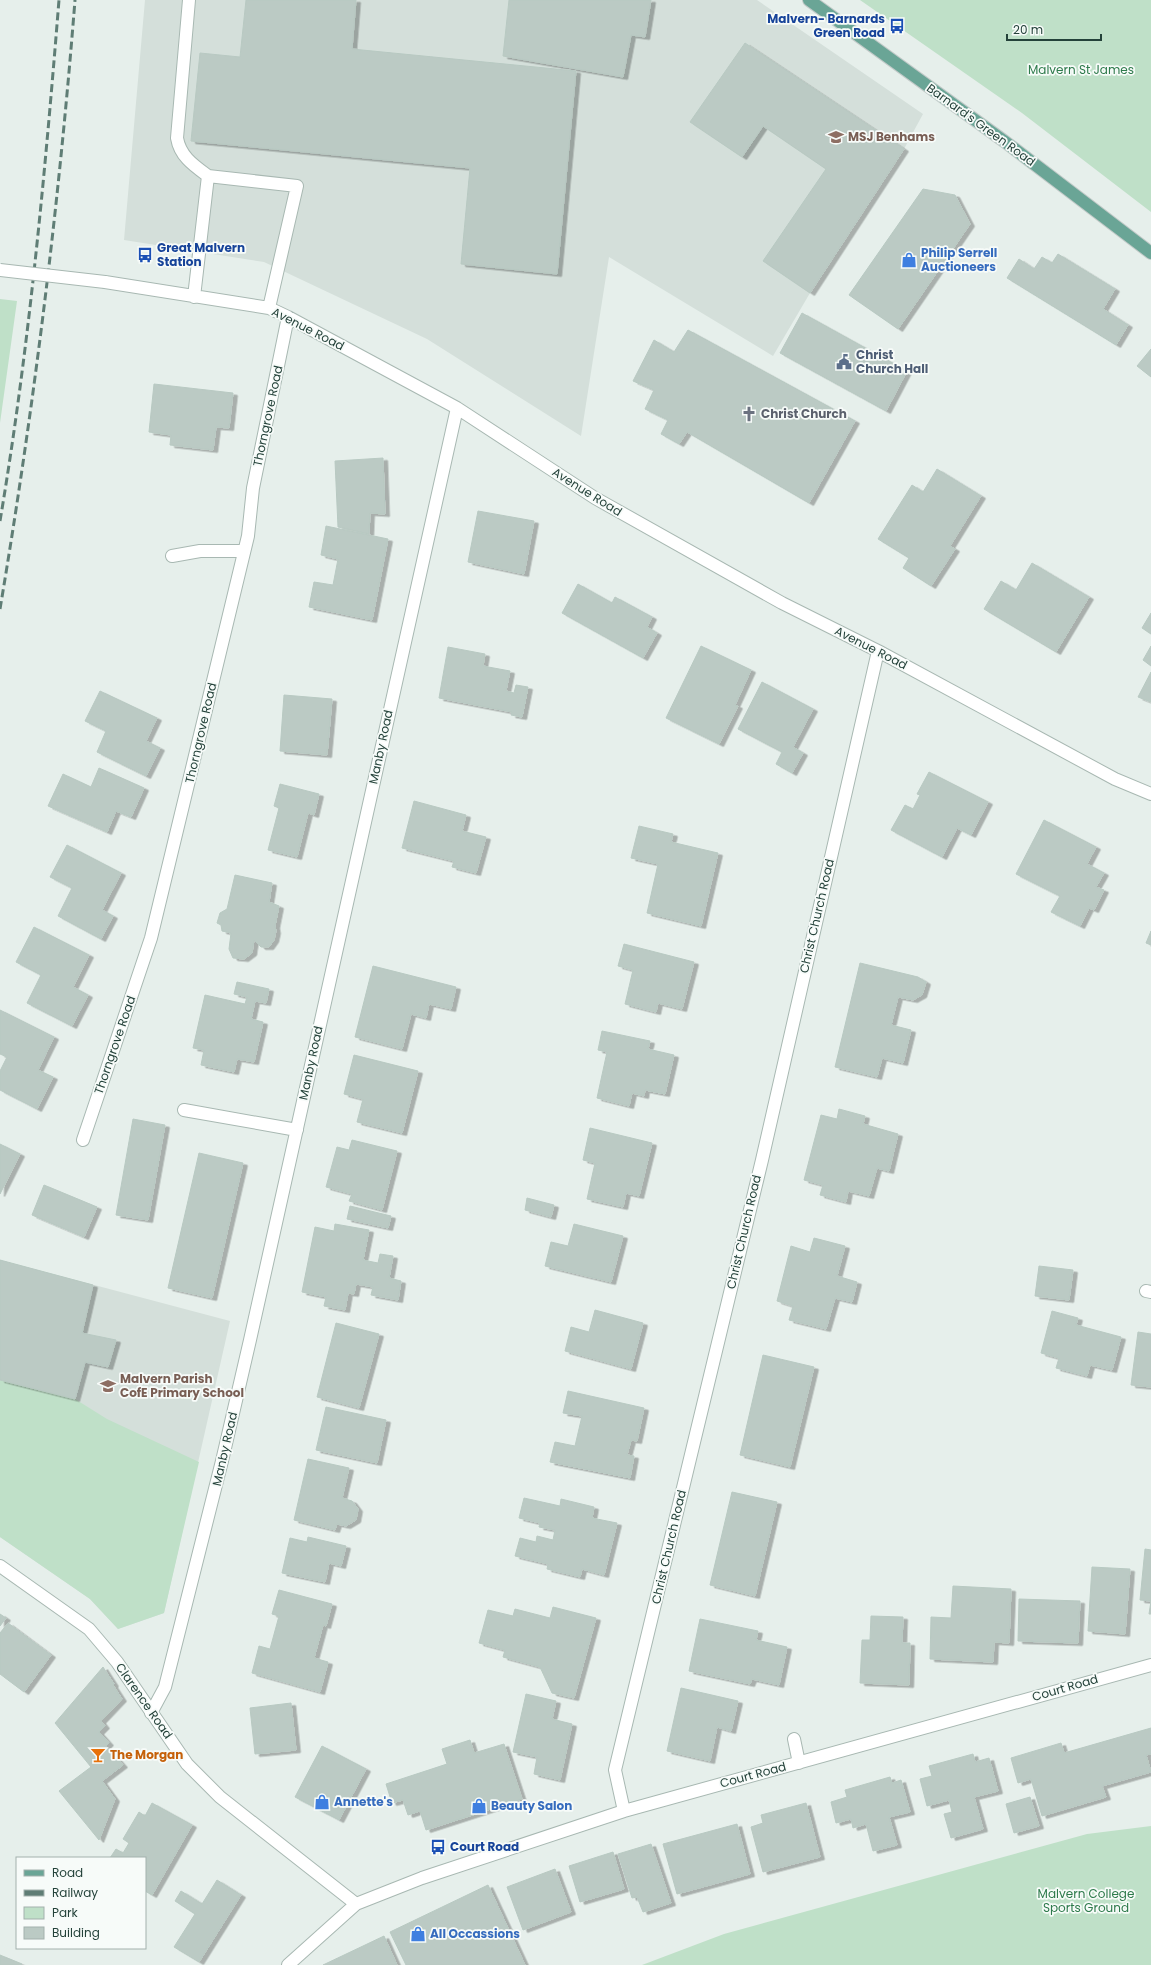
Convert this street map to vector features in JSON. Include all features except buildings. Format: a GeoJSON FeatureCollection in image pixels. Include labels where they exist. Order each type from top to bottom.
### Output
{"type":"FeatureCollection","features":[{"type":"Feature","properties":{"kind":"main road","name":"Barnard's Green Road"},"geometry":{"type":"LineString","coordinates":[[809,0],[1004,141],[1151,253]]}},
{"type":"Feature","properties":{"kind":"street"},"geometry":{"type":"LineString","coordinates":[[189,0],[177,138],[179,149],[192,164],[208,176],[297,186],[269,308]]}},
{"type":"Feature","properties":{"kind":"street"},"geometry":{"type":"LineString","coordinates":[[194,297],[208,176]]}},
{"type":"Feature","properties":{"kind":"street","name":"Avenue Road"},"geometry":{"type":"LineString","coordinates":[[0,270],[105,282],[269,308],[456,408],[595,498],[782,603],[878,651],[1115,779],[1151,794]]}},
{"type":"Feature","properties":{"kind":"street","name":"Thorngrove Road"},"geometry":{"type":"LineString","coordinates":[[83,1140],[152,938],[244,551],[253,488],[288,317]]}},
{"type":"Feature","properties":{"kind":"street","name":"Manby Road"},"geometry":{"type":"LineString","coordinates":[[151,1713],[165,1687],[222,1461],[456,408]]}},
{"type":"Feature","properties":{"kind":"street"},"geometry":{"type":"LineString","coordinates":[[172,556],[200,550],[244,551]]}},
{"type":"Feature","properties":{"kind":"street","name":"Christ Church Road"},"geometry":{"type":"LineString","coordinates":[[624,1811],[615,1770],[762,1160],[878,651]]}},
{"type":"Feature","properties":{"kind":"street"},"geometry":{"type":"LineString","coordinates":[[184,1110],[296,1130]]}},
{"type":"Feature","properties":{"kind":"street","name":"Clarence Road"},"geometry":{"type":"LineString","coordinates":[[0,1566],[89,1629],[117,1662],[187,1764],[220,1797],[356,1904]]}},
{"type":"Feature","properties":{"kind":"street","name":"Court Road"},"geometry":{"type":"LineString","coordinates":[[288,1965],[356,1904],[422,1878],[624,1811],[1151,1664]]}},
{"type":"Feature","properties":{"kind":"street"},"geometry":{"type":"LineString","coordinates":[[794,1739],[799,1763]]}},
{"type":"Feature","properties":{"kind":"shaded area"},"geometry":{"type":"Polygon","coordinates":[[[145,0],[757,0],[923,114],[904,149],[810,293],[773,356],[609,257],[581,436],[427,339],[264,262],[124,240],[145,0]]]}},
{"type":"Feature","properties":{"kind":"shaded area","name":"Malvern Parish CofE Primary School"},"geometry":{"type":"Polygon","coordinates":[[[0,1260],[230,1321],[164,1613],[118,1629],[90,1599],[0,1537],[0,1260]]]}},
{"type":"Feature","properties":{"kind":"green space","name":"Malvern St James"},"geometry":{"type":"Polygon","coordinates":[[[860,0],[1151,0],[1151,212],[1022,113],[860,0]]]}},
{"type":"Feature","properties":{"kind":"green space"},"geometry":{"type":"Polygon","coordinates":[[[0,299],[17,301],[0,423],[0,299]]]}},
{"type":"Feature","properties":{"kind":"green space"},"geometry":{"type":"Polygon","coordinates":[[[0,1380],[75,1399],[107,1419],[199,1462],[164,1613],[118,1629],[90,1599],[0,1537],[0,1380]]]}},
{"type":"Feature","properties":{"kind":"green space","name":"Malvern College Sports Ground"},"geometry":{"type":"Polygon","coordinates":[[[1151,1826],[1151,1965],[642,1965],[724,1934],[1087,1834],[1151,1826]]]}},
{"type":"Feature","properties":{"kind":"railway"},"geometry":{"type":"LineString","coordinates":[[0,521],[28,326],[48,131],[59,0]]}},
{"type":"Feature","properties":{"kind":"railway"},"geometry":{"type":"LineString","coordinates":[[0,609],[24,457],[44,305],[69,76],[75,0]]}},
{"type":"Feature","properties":{"kind":"place","name":"Malvern- Barnards Green Road"},"geometry":{"type":"Point","coordinates":[897,26]}},
{"type":"Feature","properties":{"kind":"place","name":"MSJ Benhams"},"geometry":{"type":"Point","coordinates":[836,137]}},
{"type":"Feature","properties":{"kind":"place","name":"Great Malvern Station"},"geometry":{"type":"Point","coordinates":[145,255]}},
{"type":"Feature","properties":{"kind":"place","name":"Philip Serrell Auctioneers"},"geometry":{"type":"Point","coordinates":[909,260]}},
{"type":"Feature","properties":{"kind":"place","name":"Christ Church Hall"},"geometry":{"type":"Point","coordinates":[844,362]}},
{"type":"Feature","properties":{"kind":"place","name":"Christ Church"},"geometry":{"type":"Point","coordinates":[749,414]}},
{"type":"Feature","properties":{"kind":"place","name":"Malvern Parish CofE Primary School"},"geometry":{"type":"Point","coordinates":[108,1386]}},
{"type":"Feature","properties":{"kind":"place","name":"The Morgan"},"geometry":{"type":"Point","coordinates":[98,1755]}},
{"type":"Feature","properties":{"kind":"place","name":"Annette's"},"geometry":{"type":"Point","coordinates":[322,1802]}},
{"type":"Feature","properties":{"kind":"place","name":"Beauty Salon"},"geometry":{"type":"Point","coordinates":[479,1806]}},
{"type":"Feature","properties":{"kind":"place","name":"Court Road"},"geometry":{"type":"Point","coordinates":[438,1847]}},
{"type":"Feature","properties":{"kind":"place","name":"All Occassions"},"geometry":{"type":"Point","coordinates":[418,1934]}}]}
